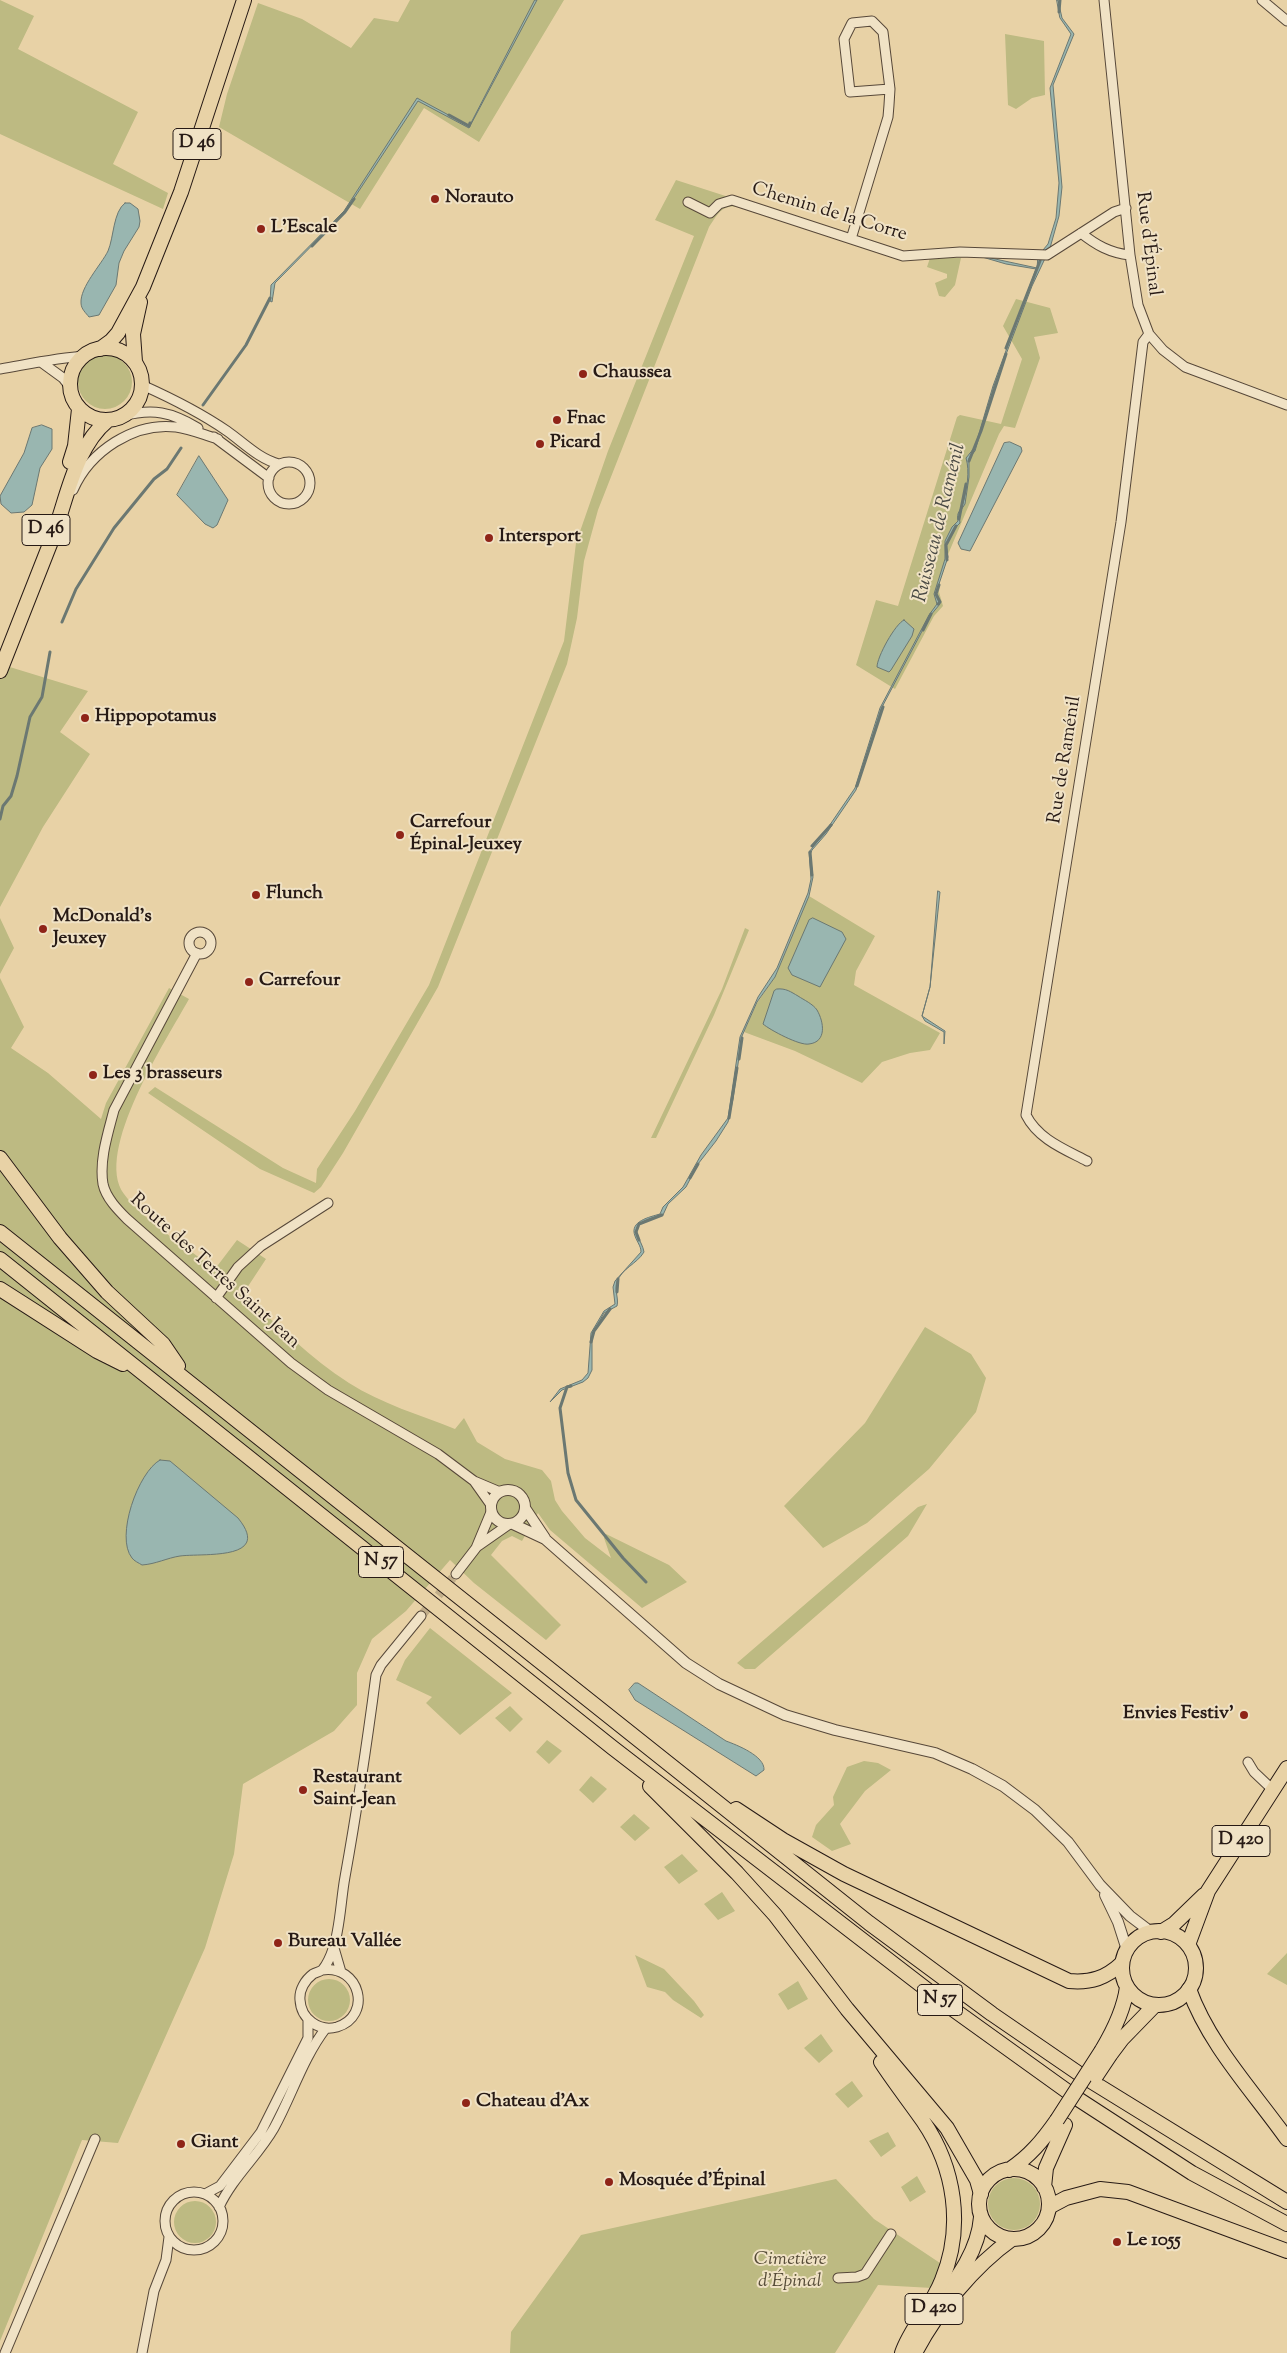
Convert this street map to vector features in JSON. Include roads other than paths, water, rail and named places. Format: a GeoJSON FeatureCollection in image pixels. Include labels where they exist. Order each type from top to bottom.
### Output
{"type":"FeatureCollection","features":[{"type":"Feature","properties":{"kind":"main road","name":"D 46"},"geometry":{"type":"LineString","coordinates":[[100,349],[118,333],[143,286],[181,192],[244,0]]}},
{"type":"Feature","properties":{"kind":"main road","name":"D 46"},"geometry":{"type":"LineString","coordinates":[[135,362],[133,334],[143,286]]}},
{"type":"Feature","properties":{"kind":"main road"},"geometry":{"type":"LineString","coordinates":[[100,349],[112,349],[126,354],[135,362],[140,372],[142,385],[140,397],[133,408],[123,416],[108,420],[89,416],[79,409],[70,387],[72,372],[78,361],[100,349]]}},
{"type":"Feature","properties":{"kind":"main road","name":"D 46"},"geometry":{"type":"LineString","coordinates":[[0,648],[62,489],[75,446],[79,409]]}},
{"type":"Feature","properties":{"kind":"main road","name":"D 46"},"geometry":{"type":"LineString","coordinates":[[0,671],[52,538],[82,454],[91,437],[108,420]]}},
{"type":"Feature","properties":{"kind":"main road"},"geometry":{"type":"LineString","coordinates":[[0,1158],[60,1238],[107,1292],[163,1344],[186,1377]]}},
{"type":"Feature","properties":{"kind":"main road","name":"N 57"},"geometry":{"type":"LineString","coordinates":[[0,1232],[186,1377],[700,1790],[869,1923],[992,2014],[1140,2113],[1287,2202]]}},
{"type":"Feature","properties":{"kind":"main road","name":"N 57"},"geometry":{"type":"LineString","coordinates":[[0,1259],[613,1748],[943,2002],[1078,2099],[1192,2173],[1287,2224]]}},
{"type":"Feature","properties":{"kind":"main road"},"geometry":{"type":"LineString","coordinates":[[0,1289],[97,1351],[148,1376]]}},
{"type":"Feature","properties":{"kind":"main road"},"geometry":{"type":"LineString","coordinates":[[613,1748],[737,1873],[775,1915],[847,2009],[947,2128],[972,2172],[981,2194]]}},
{"type":"Feature","properties":{"kind":"main road","name":"D 420"},"geometry":{"type":"LineString","coordinates":[[1188,1945],[1208,1891],[1287,1768]]}},
{"type":"Feature","properties":{"kind":"main road"},"geometry":{"type":"LineString","coordinates":[[700,1790],[731,1806],[783,1840],[844,1874],[1069,1980],[1084,1982],[1112,1974],[1137,1939],[1156,1932],[1171,1934],[1188,1945],[1194,1956],[1196,1967],[1194,1978],[1189,1989],[1174,2002],[1155,2005],[1139,1999],[1127,1987]]}},
{"type":"Feature","properties":{"kind":"main road","name":"D 420"},"geometry":{"type":"LineString","coordinates":[[1156,1932],[1174,1924],[1208,1891]]}},
{"type":"Feature","properties":{"kind":"main road"},"geometry":{"type":"LineString","coordinates":[[1061,2122],[1046,2168],[1044,2186],[1048,2207],[1046,2217],[1036,2232],[1027,2236],[1012,2239],[996,2235],[981,2217],[979,2205],[981,2194],[991,2178],[1009,2170],[1024,2160],[1061,2122],[1106,2052],[1126,1999],[1127,1987],[1122,1972],[1124,1957]]}},
{"type":"Feature","properties":{"kind":"main road"},"geometry":{"type":"LineString","coordinates":[[1189,1989],[1204,2021],[1220,2048],[1287,2139]]}},
{"type":"Feature","properties":{"kind":"main road"},"geometry":{"type":"LineString","coordinates":[[1106,2052],[1122,2039],[1155,2005]]}},
{"type":"Feature","properties":{"kind":"main road"},"geometry":{"type":"LineString","coordinates":[[847,2009],[884,2066],[924,2122],[941,2152],[950,2178],[953,2197],[954,2234],[952,2250],[944,2274],[907,2339],[903,2353]]}},
{"type":"Feature","properties":{"kind":"main road"},"geometry":{"type":"LineString","coordinates":[[1009,2170],[1029,2173],[1044,2186]]}},
{"type":"Feature","properties":{"kind":"main road"},"geometry":{"type":"LineString","coordinates":[[1048,2207],[1066,2198],[1100,2189],[1128,2192],[1287,2251]]}},
{"type":"Feature","properties":{"kind":"main road","name":"D 420"},"geometry":{"type":"LineString","coordinates":[[903,2353],[960,2273],[976,2246],[981,2217]]}},
{"type":"Feature","properties":{"kind":"main road","name":"D 420"},"geometry":{"type":"LineString","coordinates":[[915,2353],[927,2331],[973,2273],[1012,2239]]}},
{"type":"Feature","properties":{"kind":"street","name":"Rue d’Épinal"},"geometry":{"type":"LineString","coordinates":[[1104,0],[1130,255],[1138,305],[1149,334],[1163,350],[1185,367],[1287,405]]}},
{"type":"Feature","properties":{"kind":"street"},"geometry":{"type":"LineString","coordinates":[[1262,0],[1287,20]]}},
{"type":"Feature","properties":{"kind":"street"},"geometry":{"type":"LineString","coordinates":[[851,239],[888,117],[890,88],[884,32],[872,21],[852,23],[844,39],[850,92],[890,88]]}},
{"type":"Feature","properties":{"kind":"street","name":"Chemin de la Corre"},"geometry":{"type":"LineString","coordinates":[[688,202],[710,213],[719,204],[732,200],[903,256],[960,252],[1047,255],[1114,212],[1126,208]]}},
{"type":"Feature","properties":{"kind":"street"},"geometry":{"type":"LineString","coordinates":[[1081,233],[1096,246],[1116,253],[1130,255]]}},
{"type":"Feature","properties":{"kind":"street","name":"Rue de Raménil"},"geometry":{"type":"LineString","coordinates":[[1087,1161],[1048,1140],[1032,1127],[1026,1115],[1121,522],[1143,342],[1149,334]]}},
{"type":"Feature","properties":{"kind":"street"},"geometry":{"type":"LineString","coordinates":[[0,369],[41,362],[50,358],[85,356]]}},
{"type":"Feature","properties":{"kind":"street"},"geometry":{"type":"LineString","coordinates":[[41,362],[63,378],[70,387]]}},
{"type":"Feature","properties":{"kind":"street"},"geometry":{"type":"LineString","coordinates":[[142,385],[226,431],[269,462],[279,464],[295,462],[308,472],[310,487],[304,498],[292,504],[285,504],[276,500],[271,494],[269,478],[272,470],[279,464]]}},
{"type":"Feature","properties":{"kind":"street"},"geometry":{"type":"LineString","coordinates":[[123,416],[142,411],[154,411],[182,419],[218,439],[269,478]]}},
{"type":"Feature","properties":{"kind":"street"},"geometry":{"type":"LineString","coordinates":[[52,538],[74,486],[88,466],[100,452],[122,438],[142,429],[161,426],[190,429],[218,439]]}},
{"type":"Feature","properties":{"kind":"street","name":"Route des Terres Saint Jean"},"geometry":{"type":"LineString","coordinates":[[197,953],[114,1110],[106,1138],[103,1184],[117,1210],[292,1363],[328,1390],[438,1454],[474,1481],[500,1492]]}},
{"type":"Feature","properties":{"kind":"street"},"geometry":{"type":"LineString","coordinates":[[216,1298],[238,1267],[262,1246],[328,1203]]}},
{"type":"Feature","properties":{"kind":"street","name":"Route des Terres Saint Jean"},"geometry":{"type":"LineString","coordinates":[[474,1481],[489,1506]]}},
{"type":"Feature","properties":{"kind":"street"},"geometry":{"type":"LineString","coordinates":[[476,1548],[492,1500],[500,1492],[511,1490],[517,1492],[545,1539],[686,1662],[719,1684],[785,1715],[835,1730],[935,1753],[972,1769],[1003,1786],[1035,1810],[1068,1842],[1100,1885],[1130,1916],[1156,1932]]}},
{"type":"Feature","properties":{"kind":"street"},"geometry":{"type":"LineString","coordinates":[[489,1506],[498,1521],[511,1524],[545,1539]]}},
{"type":"Feature","properties":{"kind":"street"},"geometry":{"type":"LineString","coordinates":[[456,1574],[476,1548],[521,1518],[525,1508]]}},
{"type":"Feature","properties":{"kind":"street"},"geometry":{"type":"LineString","coordinates":[[322,1970],[340,1972],[354,1984],[358,2002],[351,2018],[336,2028],[320,2027],[308,2019],[300,2006],[301,1990],[309,1978],[322,1970],[334,1948],[358,1802],[376,1675],[381,1665],[421,1616]]}},
{"type":"Feature","properties":{"kind":"street"},"geometry":{"type":"LineString","coordinates":[[1248,1762],[1254,1772],[1273,1790]]}},
{"type":"Feature","properties":{"kind":"street"},"geometry":{"type":"LineString","coordinates":[[1100,1885],[1118,1922],[1124,1957]]}},
{"type":"Feature","properties":{"kind":"street"},"geometry":{"type":"LineString","coordinates":[[334,1948],[340,1972]]}},
{"type":"Feature","properties":{"kind":"street"},"geometry":{"type":"LineString","coordinates":[[205,2194],[220,2186],[261,2132],[308,2038],[308,2019]]}},
{"type":"Feature","properties":{"kind":"street"},"geometry":{"type":"LineString","coordinates":[[219,2206],[226,2192],[257,2154],[274,2128],[316,2042],[326,2028]]}},
{"type":"Feature","properties":{"kind":"street"},"geometry":{"type":"LineString","coordinates":[[5,2353],[95,2139]]}},
{"type":"Feature","properties":{"kind":"street"},"geometry":{"type":"LineString","coordinates":[[142,2353],[154,2291],[166,2260],[169,2237],[165,2218],[171,2203],[185,2194],[195,2192],[205,2194],[219,2206],[223,2222],[218,2237],[213,2243],[198,2250],[182,2248],[169,2237]]}},
{"type":"Feature","properties":{"kind":"street"},"geometry":{"type":"LineString","coordinates":[[838,2278],[857,2277],[865,2274],[891,2234]]}},
{"type":"Feature","properties":{"kind":"street"},"geometry":{"type":"LineString","coordinates":[[166,2260],[182,2248]]}},
{"type":"Feature","properties":{"kind":"water"},"geometry":{"type":"Polygon","coordinates":[[[535,0],[537,0],[469,128],[418,101],[345,212],[275,283],[272,302],[270,301],[271,285],[344,211],[417,98],[469,126],[535,0]]]}},
{"type":"Feature","properties":{"kind":"water"},"geometry":{"type":"Polygon","coordinates":[[[1057,0],[1062,18],[1074,34],[1053,85],[1062,187],[1059,216],[1050,248],[1032,286],[994,386],[975,451],[969,458],[969,477],[965,504],[959,513],[960,523],[954,529],[946,545],[948,557],[936,593],[940,604],[930,616],[881,709],[856,790],[826,834],[812,850],[810,855],[813,877],[809,896],[775,977],[757,1002],[742,1036],[728,1122],[698,1164],[686,1187],[668,1204],[663,1215],[644,1221],[638,1227],[638,1236],[644,1252],[619,1277],[616,1285],[617,1306],[604,1313],[594,1331],[592,1338],[592,1370],[588,1378],[583,1382],[562,1390],[550,1402],[560,1389],[582,1380],[588,1373],[591,1333],[604,1311],[615,1304],[613,1287],[615,1281],[641,1252],[635,1236],[635,1227],[642,1220],[660,1214],[663,1207],[683,1187],[701,1155],[728,1118],[740,1037],[758,997],[777,968],[808,893],[811,879],[809,852],[855,788],[880,708],[929,615],[937,604],[934,594],[945,559],[945,541],[952,527],[958,521],[958,513],[966,492],[968,474],[966,458],[975,447],[993,386],[1036,269],[1006,264],[972,254],[1037,268],[1038,256],[1048,244],[1056,218],[1059,183],[1050,88],[1071,34],[1060,18],[1057,0]]]}},
{"type":"Feature","properties":{"kind":"water"},"geometry":{"type":"Polygon","coordinates":[[[125,203],[130,203],[138,209],[139,227],[119,263],[116,285],[99,315],[89,317],[81,303],[84,290],[108,251],[118,212],[125,203]]]}},
{"type":"Feature","properties":{"kind":"water"},"geometry":{"type":"Polygon","coordinates":[[[42,425],[52,429],[52,449],[40,468],[32,505],[24,512],[11,513],[1,504],[0,496],[24,453],[32,428],[42,425]]]}},
{"type":"Feature","properties":{"kind":"water"},"geometry":{"type":"Polygon","coordinates":[[[1010,442],[1021,447],[1022,451],[970,551],[961,549],[958,543],[1004,443],[1010,442]]]}},
{"type":"Feature","properties":{"kind":"water"},"geometry":{"type":"Polygon","coordinates":[[[199,456],[228,500],[217,525],[213,528],[205,524],[177,495],[199,456]]]}},
{"type":"Feature","properties":{"kind":"water"},"geometry":{"type":"Polygon","coordinates":[[[904,620],[914,629],[912,636],[889,672],[877,667],[887,641],[904,620]]]}},
{"type":"Feature","properties":{"kind":"water"},"geometry":{"type":"Polygon","coordinates":[[[938,891],[940,892],[930,987],[938,891]]]}},
{"type":"Feature","properties":{"kind":"water"},"geometry":{"type":"Polygon","coordinates":[[[813,918],[842,932],[846,939],[820,987],[792,975],[788,968],[809,920],[813,918]]]}},
{"type":"Feature","properties":{"kind":"water"},"geometry":{"type":"Polygon","coordinates":[[[777,989],[791,992],[817,1010],[822,1026],[819,1040],[809,1044],[799,1043],[763,1024],[774,991],[777,989]]]}},
{"type":"Feature","properties":{"kind":"water"},"geometry":{"type":"Polygon","coordinates":[[[922,1016],[945,1031],[944,1044],[944,1032],[925,1021],[922,1016]]]}},
{"type":"Feature","properties":{"kind":"water"},"geometry":{"type":"Polygon","coordinates":[[[160,1460],[170,1461],[238,1518],[246,1532],[247,1542],[241,1548],[218,1554],[180,1556],[142,1565],[133,1559],[127,1548],[126,1536],[131,1506],[144,1477],[160,1460]]]}},
{"type":"Feature","properties":{"kind":"water"},"geometry":{"type":"Polygon","coordinates":[[[635,1683],[638,1683],[726,1741],[750,1752],[760,1760],[764,1770],[756,1776],[635,1700],[629,1690],[635,1683]]]}},
{"type":"Feature","properties":{"kind":"waterway","name":"Ruisseau de Raménil"},"geometry":{"type":"LineString","coordinates":[[1059,12],[1060,0]]}},
{"type":"Feature","properties":{"kind":"waterway"},"geometry":{"type":"LineString","coordinates":[[449,115],[469,126],[470,123]]}},
{"type":"Feature","properties":{"kind":"waterway"},"geometry":{"type":"LineString","coordinates":[[312,246],[345,212],[354,199]]}},
{"type":"Feature","properties":{"kind":"waterway","name":"Ruisseau de Raménil"},"geometry":{"type":"LineString","coordinates":[[1006,348],[1040,261]]}},
{"type":"Feature","properties":{"kind":"waterway"},"geometry":{"type":"LineString","coordinates":[[203,405],[246,345],[270,298]]}},
{"type":"Feature","properties":{"kind":"waterway","name":"Ruisseau de Raménil"},"geometry":{"type":"LineString","coordinates":[[969,461],[981,431],[1006,354]]}},
{"type":"Feature","properties":{"kind":"waterway"},"geometry":{"type":"LineString","coordinates":[[62,622],[76,589],[114,528],[154,479],[167,469],[181,448]]}},
{"type":"Feature","properties":{"kind":"waterway","name":"Ruisseau de Raménil"},"geometry":{"type":"LineString","coordinates":[[959,519],[966,484]]}},
{"type":"Feature","properties":{"kind":"waterway","name":"Ruisseau de Raménil"},"geometry":{"type":"LineString","coordinates":[[947,560],[946,545],[956,526]]}},
{"type":"Feature","properties":{"kind":"waterway","name":"Ruisseau de Raménil"},"geometry":{"type":"LineString","coordinates":[[938,604],[940,602],[936,594],[939,585]]}},
{"type":"Feature","properties":{"kind":"waterway","name":"Ruisseau de Raménil"},"geometry":{"type":"LineString","coordinates":[[923,630],[931,614]]}},
{"type":"Feature","properties":{"kind":"waterway"},"geometry":{"type":"LineString","coordinates":[[0,819],[3,806],[11,796],[17,776],[30,717],[42,697],[50,652]]}},
{"type":"Feature","properties":{"kind":"waterway","name":"Ruisseau de Raménil"},"geometry":{"type":"LineString","coordinates":[[857,786],[883,707]]}},
{"type":"Feature","properties":{"kind":"waterway","name":"Ruisseau de Raménil"},"geometry":{"type":"LineString","coordinates":[[812,846],[831,825]]}},
{"type":"Feature","properties":{"kind":"waterway","name":"Ruisseau de Raménil"},"geometry":{"type":"LineString","coordinates":[[810,852],[812,875]]}},
{"type":"Feature","properties":{"kind":"waterway","name":"Ruisseau de Raménil"},"geometry":{"type":"LineString","coordinates":[[739,1059],[742,1038]]}},
{"type":"Feature","properties":{"kind":"waterway","name":"Ruisseau de Raménil"},"geometry":{"type":"LineString","coordinates":[[729,1118],[737,1068]]}},
{"type":"Feature","properties":{"kind":"waterway","name":"Ruisseau de Raménil"},"geometry":{"type":"LineString","coordinates":[[690,1178],[698,1164]]}},
{"type":"Feature","properties":{"kind":"waterway","name":"Ruisseau de Raménil"},"geometry":{"type":"LineString","coordinates":[[639,1240],[636,1232],[639,1224],[662,1215]]}},
{"type":"Feature","properties":{"kind":"waterway","name":"Ruisseau de Raménil"},"geometry":{"type":"LineString","coordinates":[[617,1292],[618,1279]]}},
{"type":"Feature","properties":{"kind":"waterway","name":"Ruisseau de Raménil"},"geometry":{"type":"LineString","coordinates":[[591,1342],[594,1331],[610,1309]]}},
{"type":"Feature","properties":{"kind":"waterway","name":"Ruisseau de Raménil"},"geometry":{"type":"LineString","coordinates":[[571,1386],[567,1387],[560,1408],[568,1473],[576,1500],[623,1558],[646,1582]]}},
{"type":"Feature","properties":{"kind":"tunnel"},"geometry":{"type":"LineString","coordinates":[[421,1616],[456,1574]]}},
{"type":"Feature","properties":{"kind":"place","name":"Norauto"},"geometry":{"type":"Point","coordinates":[435,199]}},
{"type":"Feature","properties":{"kind":"place","name":"L'Escale"},"geometry":{"type":"Point","coordinates":[261,229]}},
{"type":"Feature","properties":{"kind":"place","name":"Chaussea"},"geometry":{"type":"Point","coordinates":[583,374]}},
{"type":"Feature","properties":{"kind":"place","name":"Fnac"},"geometry":{"type":"Point","coordinates":[557,420]}},
{"type":"Feature","properties":{"kind":"place","name":"Picard"},"geometry":{"type":"Point","coordinates":[540,444]}},
{"type":"Feature","properties":{"kind":"place","name":"Intersport"},"geometry":{"type":"Point","coordinates":[489,538]}},
{"type":"Feature","properties":{"kind":"place","name":"Hippopotamus"},"geometry":{"type":"Point","coordinates":[85,718]}},
{"type":"Feature","properties":{"kind":"place","name":"Carrefour Épinal-Jeuxey"},"geometry":{"type":"Point","coordinates":[400,835]}},
{"type":"Feature","properties":{"kind":"place","name":"Flunch"},"geometry":{"type":"Point","coordinates":[256,895]}},
{"type":"Feature","properties":{"kind":"place","name":"McDonald's Jeuxey"},"geometry":{"type":"Point","coordinates":[43,929]}},
{"type":"Feature","properties":{"kind":"place","name":"Carrefour"},"geometry":{"type":"Point","coordinates":[249,982]}},
{"type":"Feature","properties":{"kind":"place","name":"Les 3 brasseurs"},"geometry":{"type":"Point","coordinates":[93,1075]}},
{"type":"Feature","properties":{"kind":"place","name":"Envies Festiv’"},"geometry":{"type":"Point","coordinates":[1244,1715]}},
{"type":"Feature","properties":{"kind":"place","name":"Restaurant Saint-Jean"},"geometry":{"type":"Point","coordinates":[303,1790]}},
{"type":"Feature","properties":{"kind":"place","name":"Bureau Vallée"},"geometry":{"type":"Point","coordinates":[278,1943]}},
{"type":"Feature","properties":{"kind":"place","name":"Chateau d'Ax"},"geometry":{"type":"Point","coordinates":[466,2103]}},
{"type":"Feature","properties":{"kind":"place","name":"Giant"},"geometry":{"type":"Point","coordinates":[181,2144]}},
{"type":"Feature","properties":{"kind":"place","name":"Mosquée d'Épinal"},"geometry":{"type":"Point","coordinates":[609,2182]}},
{"type":"Feature","properties":{"kind":"place","name":"Le 1055"},"geometry":{"type":"Point","coordinates":[1117,2242]}},
{"type":"Feature","properties":{"kind":"park label","name":"Cimetière d'Épinal"},"geometry":{"type":"Point","coordinates":[790,2272]}}]}
